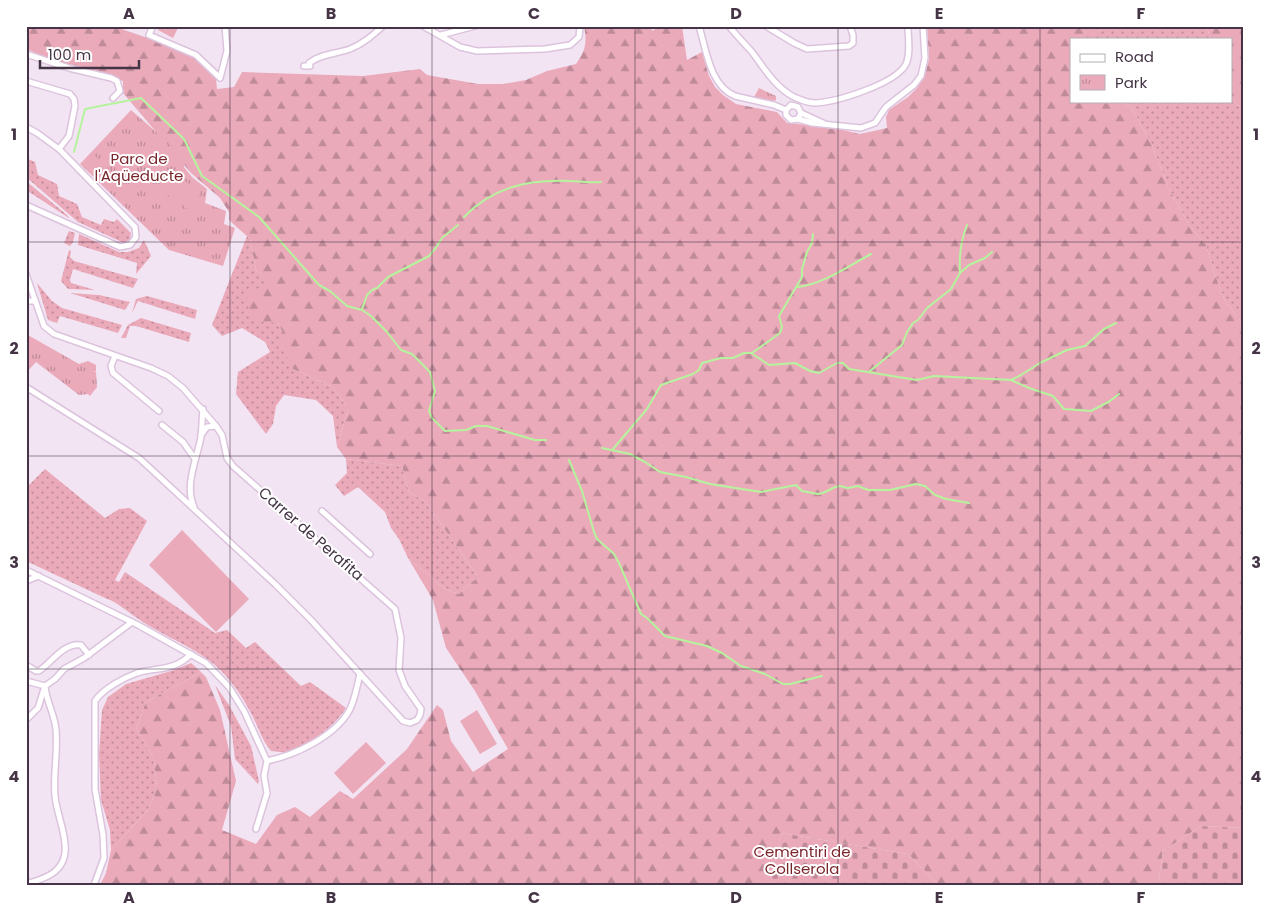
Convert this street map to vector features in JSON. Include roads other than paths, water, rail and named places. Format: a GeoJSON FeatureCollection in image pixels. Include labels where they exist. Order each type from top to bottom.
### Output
{"type":"FeatureCollection","features":[{"type":"Feature","properties":{"kind":"street"},"geometry":{"type":"LineString","coordinates":[[153,26],[149,35],[196,55],[220,78],[227,51],[224,26]]}},
{"type":"Feature","properties":{"kind":"street"},"geometry":{"type":"LineString","coordinates":[[304,66],[310,66],[308,63],[317,57],[348,50],[358,45],[383,26]]}},
{"type":"Feature","properties":{"kind":"street"},"geometry":{"type":"LineString","coordinates":[[423,26],[460,47],[477,51],[545,49],[570,45],[579,37],[580,28],[574,26]]}},
{"type":"Feature","properties":{"kind":"street"},"geometry":{"type":"LineString","coordinates":[[441,35],[475,26]]}},
{"type":"Feature","properties":{"kind":"street"},"geometry":{"type":"LineString","coordinates":[[699,26],[711,67],[716,78],[729,94],[774,105],[786,110]]}},
{"type":"Feature","properties":{"kind":"street"},"geometry":{"type":"LineString","coordinates":[[729,26],[778,85],[805,102],[821,102],[847,96],[876,86],[894,76],[907,61],[908,26]]}},
{"type":"Feature","properties":{"kind":"street"},"geometry":{"type":"LineString","coordinates":[[766,26],[807,49],[849,46],[853,43],[850,26]]}},
{"type":"Feature","properties":{"kind":"street"},"geometry":{"type":"LineString","coordinates":[[824,123],[800,111],[796,106],[791,105],[786,110],[788,119],[798,119],[812,123],[861,128],[875,123],[886,107],[914,85],[920,76],[925,58],[923,26]]}},
{"type":"Feature","properties":{"kind":"street"},"geometry":{"type":"LineString","coordinates":[[26,54],[117,81],[120,91],[113,98]]}},
{"type":"Feature","properties":{"kind":"street"},"geometry":{"type":"LineString","coordinates":[[26,81],[70,94],[74,99],[75,106],[68,136],[59,149]]}},
{"type":"Feature","properties":{"kind":"street"},"geometry":{"type":"LineString","coordinates":[[798,119],[805,102]]}},
{"type":"Feature","properties":{"kind":"street"},"geometry":{"type":"LineString","coordinates":[[26,127],[59,149],[134,227],[136,237],[130,245],[120,247],[26,205]]}},
{"type":"Feature","properties":{"kind":"street","name":"Carrer de Perafita"},"geometry":{"type":"LineString","coordinates":[[26,274],[44,326],[54,334],[151,368],[168,376],[183,388],[203,409],[222,435],[227,458],[232,466],[395,609],[401,638],[399,670],[402,679],[421,709],[419,717],[410,723],[404,720],[360,674]]}},
{"type":"Feature","properties":{"kind":"street"},"geometry":{"type":"LineString","coordinates":[[26,301],[35,301]]}},
{"type":"Feature","properties":{"kind":"street"},"geometry":{"type":"LineString","coordinates":[[115,356],[112,363],[113,374],[159,411]]}},
{"type":"Feature","properties":{"kind":"street"},"geometry":{"type":"LineString","coordinates":[[26,387],[139,458],[276,584],[360,674],[350,710],[337,726],[305,749],[268,761]]}},
{"type":"Feature","properties":{"kind":"street"},"geometry":{"type":"LineString","coordinates":[[196,512],[191,500],[190,486],[201,435],[203,409]]}},
{"type":"Feature","properties":{"kind":"street"},"geometry":{"type":"LineString","coordinates":[[162,425],[183,442],[195,459]]}},
{"type":"Feature","properties":{"kind":"street"},"geometry":{"type":"LineString","coordinates":[[201,435],[206,427],[216,426]]}},
{"type":"Feature","properties":{"kind":"street"},"geometry":{"type":"LineString","coordinates":[[180,495],[185,493],[190,486]]}},
{"type":"Feature","properties":{"kind":"street","name":"Carrer de Perafita"},"geometry":{"type":"LineString","coordinates":[[322,511],[370,554]]}},
{"type":"Feature","properties":{"kind":"street"},"geometry":{"type":"LineString","coordinates":[[26,570],[132,622],[206,662],[229,688],[244,711],[268,761],[264,776],[267,793],[256,829]]}},
{"type":"Feature","properties":{"kind":"street"},"geometry":{"type":"LineString","coordinates":[[26,581],[39,576]]}},
{"type":"Feature","properties":{"kind":"street"},"geometry":{"type":"LineString","coordinates":[[26,720],[38,708],[45,686],[70,665],[89,655],[132,622]]}},
{"type":"Feature","properties":{"kind":"street"},"geometry":{"type":"LineString","coordinates":[[26,665],[39,671],[57,654],[76,644],[81,645],[89,655]]}},
{"type":"Feature","properties":{"kind":"street"},"geometry":{"type":"LineString","coordinates":[[94,885],[104,858],[103,835],[95,789],[95,701],[98,696],[124,679],[137,673],[184,662],[191,654]]}},
{"type":"Feature","properties":{"kind":"street"},"geometry":{"type":"LineString","coordinates":[[26,681],[45,686]]}},
{"type":"Feature","properties":{"kind":"street"},"geometry":{"type":"LineString","coordinates":[[26,883],[39,880],[55,872],[62,863],[65,854],[62,825],[55,796],[56,729],[46,696],[45,686]]}},
{"type":"Feature","properties":{"kind":"waterway"},"geometry":{"type":"LineString","coordinates":[[74,152],[85,109],[141,98],[184,139],[202,176],[259,217],[319,285],[330,291],[347,306],[362,310],[371,316],[401,350],[412,354],[430,372],[435,391],[429,411],[432,418],[445,431],[487,426],[535,440],[546,440]]}},
{"type":"Feature","properties":{"kind":"waterway"},"geometry":{"type":"LineString","coordinates":[[464,217],[487,198],[512,187],[555,181],[601,182]]}},
{"type":"Feature","properties":{"kind":"waterway"},"geometry":{"type":"LineString","coordinates":[[362,309],[367,295],[372,290],[377,288],[388,277],[429,256],[442,238],[458,225]]}},
{"type":"Feature","properties":{"kind":"waterway"},"geometry":{"type":"LineString","coordinates":[[960,273],[961,249],[967,225]]}},
{"type":"Feature","properties":{"kind":"waterway"},"geometry":{"type":"LineString","coordinates":[[752,353],[780,333],[782,327],[779,316],[802,277],[802,269],[812,243],[813,234]]}},
{"type":"Feature","properties":{"kind":"waterway"},"geometry":{"type":"LineString","coordinates":[[870,371],[902,345],[913,323],[918,320],[927,308],[951,289],[960,273],[969,265],[985,258],[992,252]]}},
{"type":"Feature","properties":{"kind":"waterway"},"geometry":{"type":"LineString","coordinates":[[797,287],[826,278],[871,254]]}},
{"type":"Feature","properties":{"kind":"waterway"},"geometry":{"type":"LineString","coordinates":[[1011,380],[1067,350],[1085,346],[1104,329],[1116,323]]}},
{"type":"Feature","properties":{"kind":"waterway"},"geometry":{"type":"LineString","coordinates":[[613,449],[647,409],[661,385],[693,374],[699,370],[702,363],[721,358],[733,358],[744,353],[751,353],[769,365],[795,363],[810,371],[819,373],[837,363],[843,363],[849,369],[917,380],[934,376],[1011,380],[1053,396],[1064,409],[1091,411],[1119,394]]}},
{"type":"Feature","properties":{"kind":"waterway"},"geometry":{"type":"LineString","coordinates":[[602,448],[630,454],[660,472],[710,484],[761,492],[796,485],[802,491],[818,494],[840,486],[848,488],[858,486],[868,490],[890,490],[916,484],[925,486],[935,495],[946,499],[969,503]]}},
{"type":"Feature","properties":{"kind":"waterway"},"geometry":{"type":"LineString","coordinates":[[569,460],[582,491],[597,539],[614,554],[641,614],[665,636],[707,646],[722,653],[741,666],[765,674],[783,684],[822,676]]}},
{"type":"Feature","properties":{"kind":"park label","name":"Parc de l'Aqüeducte"},"geometry":{"type":"Point","coordinates":[139,168]}},
{"type":"Feature","properties":{"kind":"park label","name":"Cementiri de Collserola"},"geometry":{"type":"Point","coordinates":[802,860]}}]}
